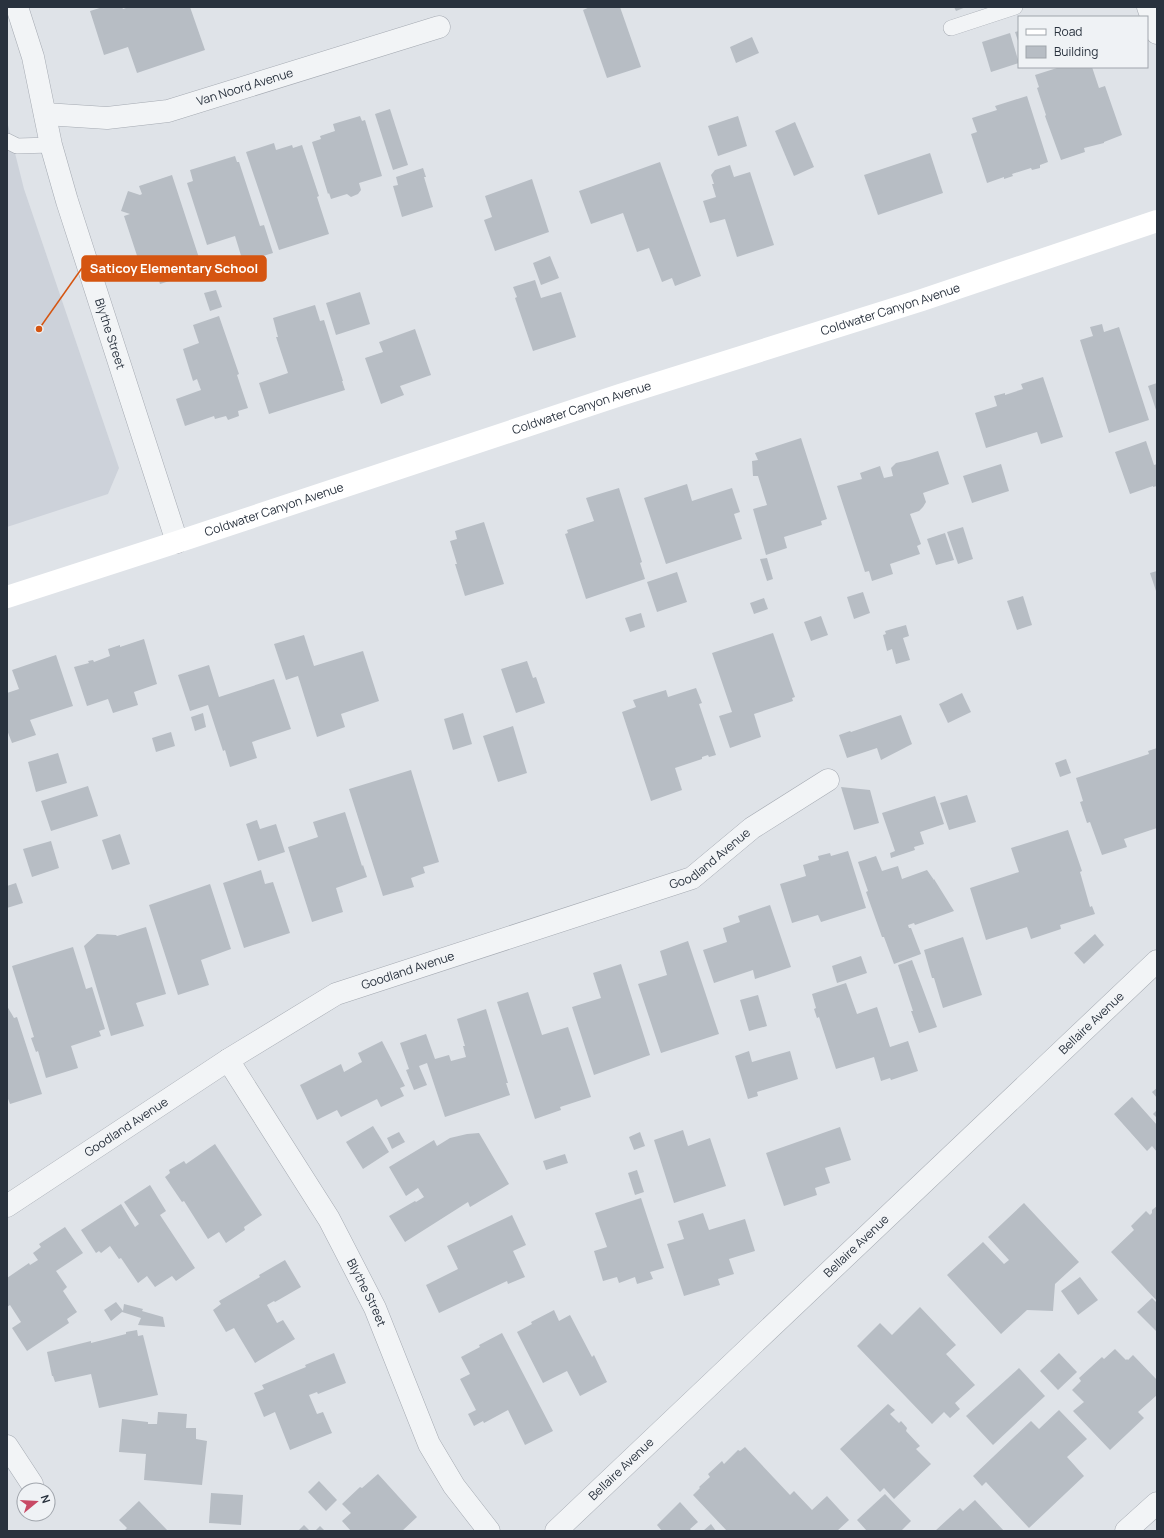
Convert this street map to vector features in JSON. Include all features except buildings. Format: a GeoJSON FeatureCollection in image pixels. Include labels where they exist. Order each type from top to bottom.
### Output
{"type":"FeatureCollection","features":[{"type":"Feature","properties":{"kind":"main road","name":"Coldwater Canyon Avenue"},"geometry":{"type":"LineString","coordinates":[[7,597],[620,395],[922,300],[1157,221]]}},
{"type":"Feature","properties":{"kind":"street","name":"Blythe Street"},"geometry":{"type":"LineString","coordinates":[[17,7],[33,57],[46,114],[51,145],[67,201],[177,542]]}},
{"type":"Feature","properties":{"kind":"street"},"geometry":{"type":"LineString","coordinates":[[1148,7],[1157,33]]}},
{"type":"Feature","properties":{"kind":"street","name":"Van Noord Avenue"},"geometry":{"type":"LineString","coordinates":[[46,114],[107,118],[168,112],[439,27]]}},
{"type":"Feature","properties":{"kind":"street","name":"Goodland Avenue"},"geometry":{"type":"LineString","coordinates":[[7,1206],[228,1060],[336,994],[692,878],[752,828],[828,780]]}},
{"type":"Feature","properties":{"kind":"street","name":"Bellaire Avenue"},"geometry":{"type":"LineString","coordinates":[[556,1531],[1157,961]]}},
{"type":"Feature","properties":{"kind":"street","name":"Blythe Street"},"geometry":{"type":"LineString","coordinates":[[228,1060],[329,1219],[375,1308],[429,1444],[454,1486],[489,1531]]}},
{"type":"Feature","properties":{"kind":"street"},"geometry":{"type":"LineString","coordinates":[[7,1446],[31,1482]]}},
{"type":"Feature","properties":{"kind":"street"},"geometry":{"type":"LineString","coordinates":[[1126,1531],[1157,1503]]}},
{"type":"Feature","properties":{"kind":"lane"},"geometry":{"type":"LineString","coordinates":[[951,28],[1015,7]]}},
{"type":"Feature","properties":{"kind":"lane"},"geometry":{"type":"LineString","coordinates":[[7,141],[17,146],[51,145]]}},
{"type":"Feature","properties":{"kind":"shaded area"},"geometry":{"type":"Polygon","coordinates":[[[7,121],[24,189],[119,468],[108,494],[7,527],[7,121]]]}},
{"type":"Feature","properties":{"kind":"place","name":"Saticoy Elementary School"},"geometry":{"type":"Point","coordinates":[39,329]}}]}
